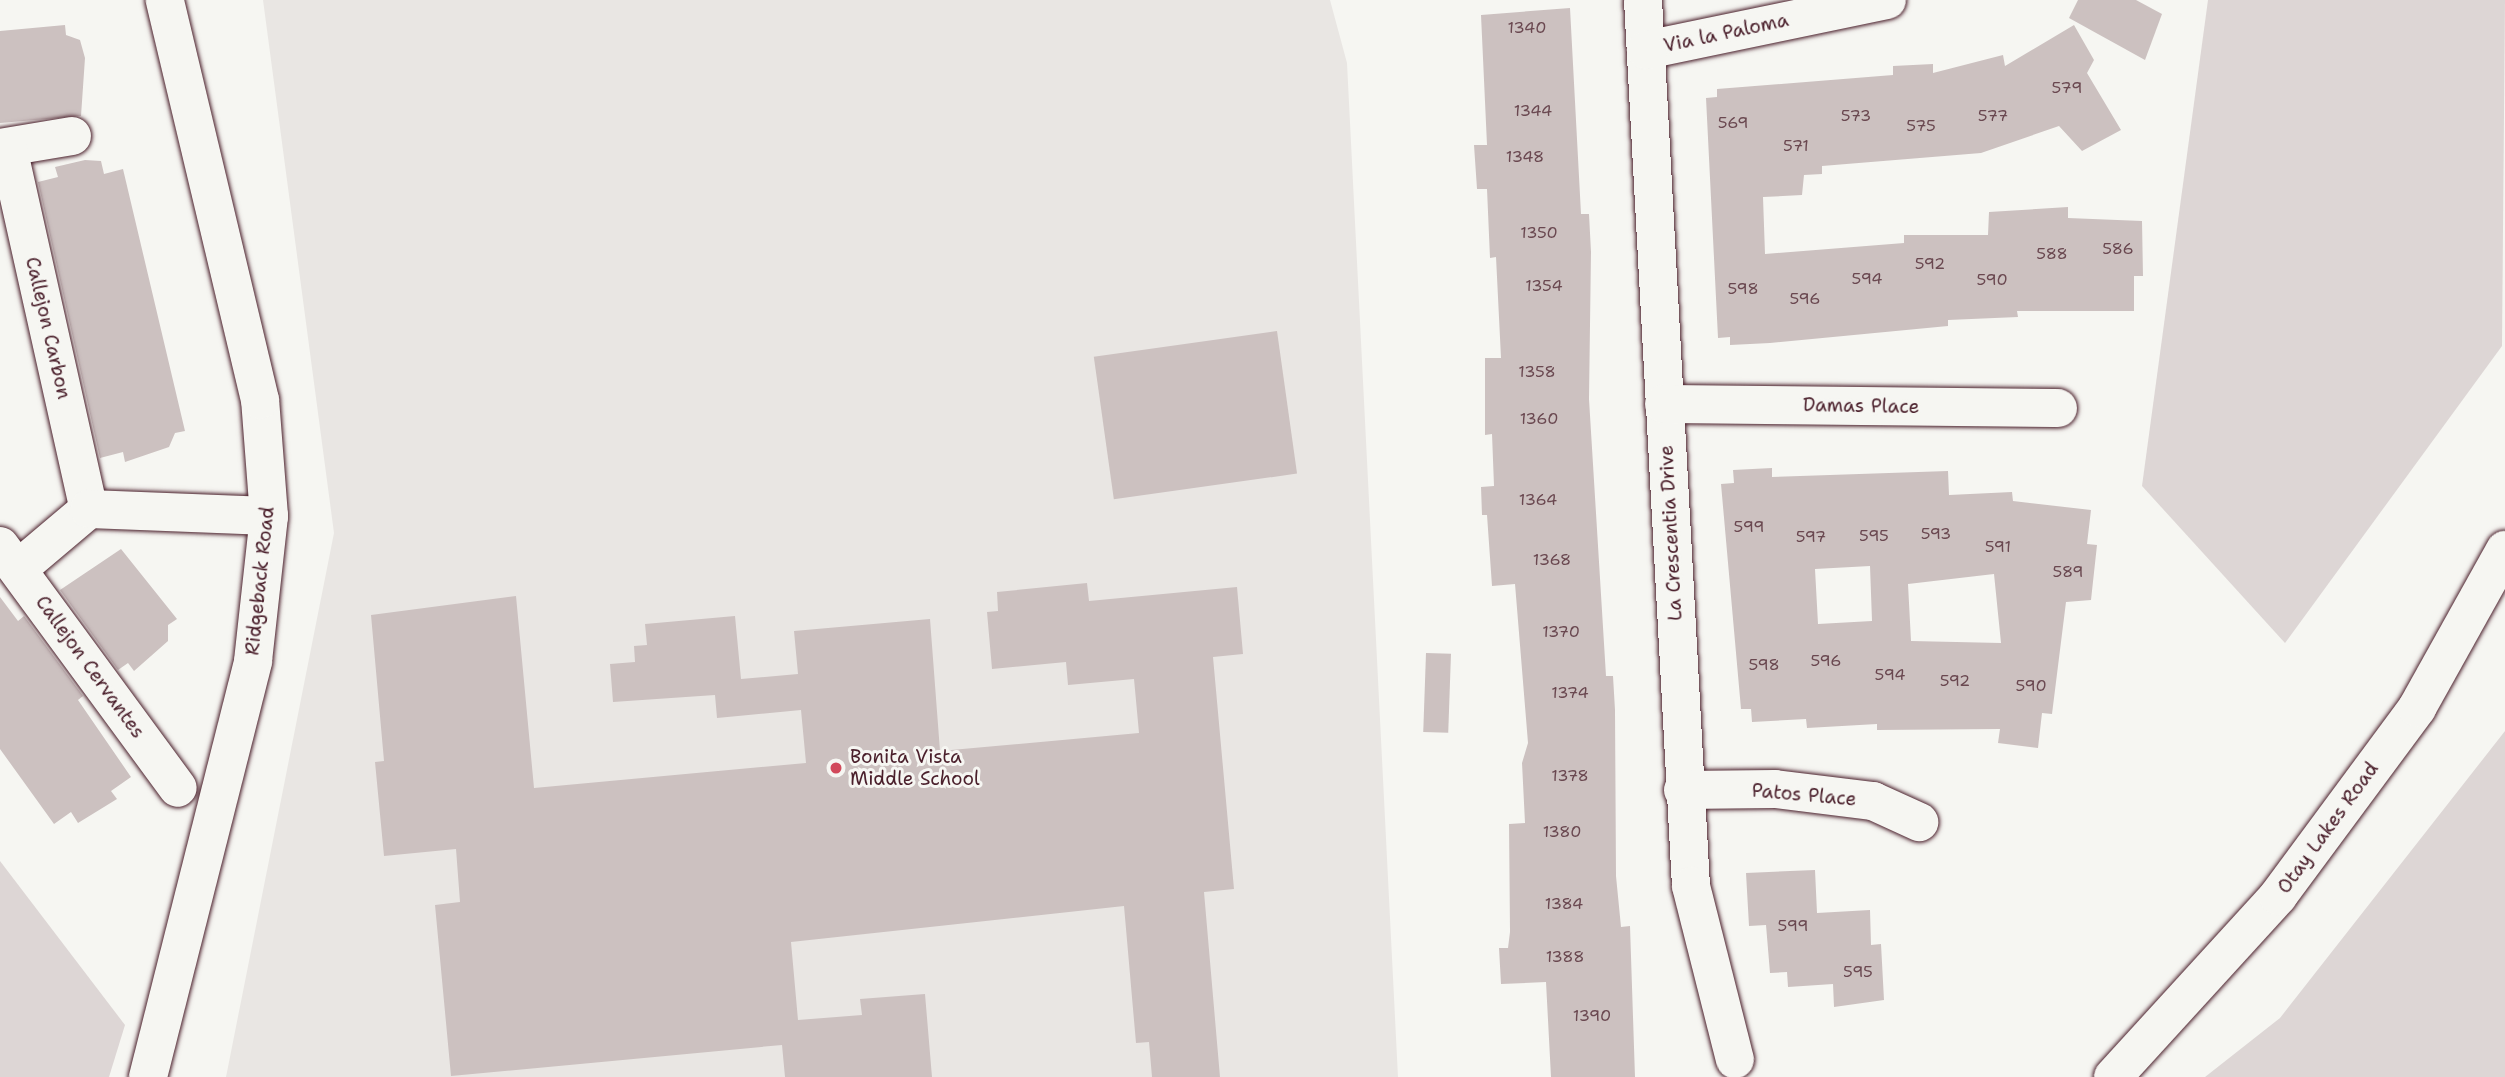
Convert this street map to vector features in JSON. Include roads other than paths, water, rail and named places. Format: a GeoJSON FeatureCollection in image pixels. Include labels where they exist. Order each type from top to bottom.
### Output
{"type":"FeatureCollection","features":[{"type":"Feature","properties":{"kind":"street","name":"Ridgeback Road"},"geometry":{"type":"LineString","coordinates":[[148,1077],[253,660],[269,516],[260,400],[165,0]]}},
{"type":"Feature","properties":{"kind":"street","name":"La Crescentia Drive"},"geometry":{"type":"LineString","coordinates":[[1643,0],[1684,790],[1693,912],[1735,1060]]}},
{"type":"Feature","properties":{"kind":"street","name":"Via la Paloma"},"geometry":{"type":"LineString","coordinates":[[1646,50],[1888,0]]}},
{"type":"Feature","properties":{"kind":"street"},"geometry":{"type":"LineString","coordinates":[[4,148],[72,136]]}},
{"type":"Feature","properties":{"kind":"street","name":"Callejon Carbon"},"geometry":{"type":"LineString","coordinates":[[4,148],[89,509]]}},
{"type":"Feature","properties":{"kind":"street","name":"Damas Place"},"geometry":{"type":"LineString","coordinates":[[1664,404],[2058,408]]}},
{"type":"Feature","properties":{"kind":"street"},"geometry":{"type":"LineString","coordinates":[[9,557],[89,509],[269,516]]}},
{"type":"Feature","properties":{"kind":"street","name":"Otay Lakes Road"},"geometry":{"type":"LineString","coordinates":[[2113,1077],[2278,896],[2417,708],[2505,550]]}},
{"type":"Feature","properties":{"kind":"street","name":"Callejon Cervantes"},"geometry":{"type":"LineString","coordinates":[[9,557],[178,788]]}},
{"type":"Feature","properties":{"kind":"street","name":"Patos Place"},"geometry":{"type":"LineString","coordinates":[[1684,790],[1775,789],[1873,801],[1919,822]]}},
{"type":"Feature","properties":{"kind":"place","name":"Bonita Vista Middle School"},"geometry":{"type":"Point","coordinates":[836,768]}}]}
